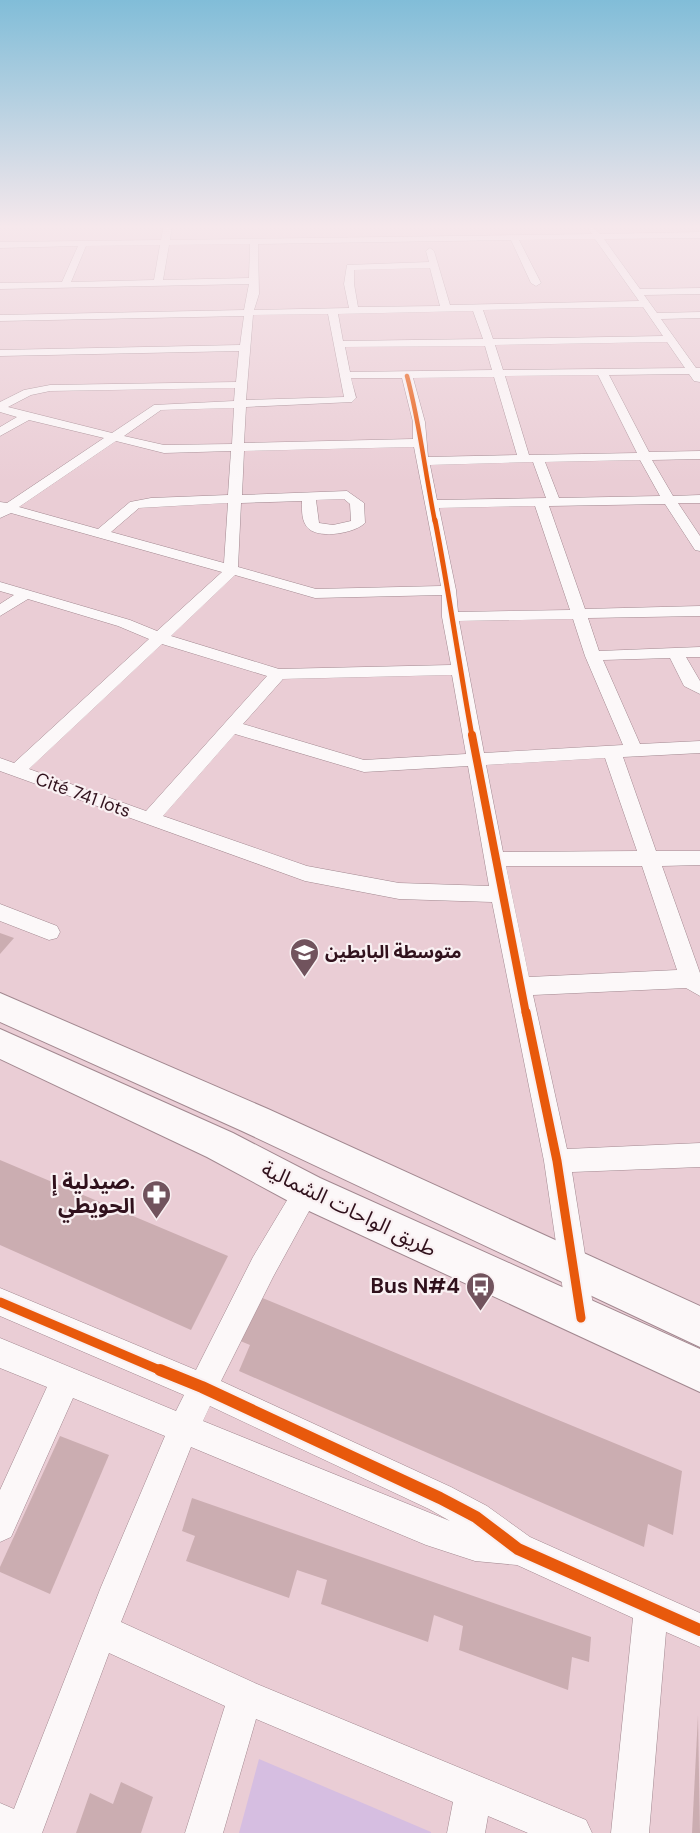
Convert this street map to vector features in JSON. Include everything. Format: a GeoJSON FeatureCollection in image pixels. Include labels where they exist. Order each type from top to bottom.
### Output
{"type":"FeatureCollection","features":[{"type":"Feature","properties":{"kind":"main road","name":"طريق الواحات الشمالية"},"geometry":{"type":"LineString","coordinates":[[0,1007],[255,1120],[700,1327]]}},
{"type":"Feature","properties":{"kind":"main road","name":"طريق الواحات الشمالية"},"geometry":{"type":"LineString","coordinates":[[0,1043],[220,1145],[307,1191],[700,1371]]}},
{"type":"Feature","properties":{"kind":"street"},"geometry":{"type":"LineString","coordinates":[[8,767],[161,638],[231,571],[241,385],[249,311]]}},
{"type":"Feature","properties":{"kind":"street"},"geometry":{"type":"LineString","coordinates":[[0,318],[287,311]]}},
{"type":"Feature","properties":{"kind":"street"},"geometry":{"type":"LineString","coordinates":[[3,509],[158,407],[348,400],[350,398],[346,375],[332,311]]}},
{"type":"Feature","properties":{"kind":"street"},"geometry":{"type":"LineString","coordinates":[[364,311],[408,313],[431,311]]}},
{"type":"Feature","properties":{"kind":"street"},"geometry":{"type":"LineString","coordinates":[[478,311],[499,375],[548,502],[578,614],[593,656],[633,749]]}},
{"type":"Feature","properties":{"kind":"street"},"geometry":{"type":"LineString","coordinates":[[651,311],[696,372],[700,382]]}},
{"type":"Feature","properties":{"kind":"street"},"geometry":{"type":"LineString","coordinates":[[656,316],[700,315]]}},
{"type":"Feature","properties":{"kind":"street"},"geometry":{"type":"LineString","coordinates":[[346,375],[488,341],[670,339]]}},
{"type":"Feature","properties":{"kind":"street"},"geometry":{"type":"LineString","coordinates":[[572,340],[634,431],[642,456],[667,500],[700,547]]}},
{"type":"Feature","properties":{"kind":"street"},"geometry":{"type":"LineString","coordinates":[[340,344],[499,375],[589,365],[696,372]]}},
{"type":"Feature","properties":{"kind":"street"},"geometry":{"type":"LineString","coordinates":[[0,353],[88,346],[245,348]]}},
{"type":"Feature","properties":{"kind":"street"},"geometry":{"type":"LineString","coordinates":[[415,357],[422,452],[449,590],[450,617],[497,859],[501,894],[557,1161],[576,1268],[581,1318]]}},
{"type":"Feature","properties":{"kind":"street"},"geometry":{"type":"LineString","coordinates":[[0,408],[37,390],[241,385]]}},
{"type":"Feature","properties":{"kind":"street"},"geometry":{"type":"LineString","coordinates":[[0,408],[164,449],[237,448],[422,452],[531,459],[700,455]]}},
{"type":"Feature","properties":{"kind":"street"},"geometry":{"type":"LineString","coordinates":[[0,432],[27,416]]}},
{"type":"Feature","properties":{"kind":"street"},"geometry":{"type":"LineString","coordinates":[[100,534],[140,503],[309,496]]}},
{"type":"Feature","properties":{"kind":"street"},"geometry":{"type":"LineString","coordinates":[[431,504],[700,499]]}},
{"type":"Feature","properties":{"kind":"street"},"geometry":{"type":"LineString","coordinates":[[3,509],[315,593],[362,594],[449,590]]}},
{"type":"Feature","properties":{"kind":"street"},"geometry":{"type":"LineString","coordinates":[[0,586],[124,622],[161,638],[278,674],[461,670]]}},
{"type":"Feature","properties":{"kind":"street"},"geometry":{"type":"LineString","coordinates":[[0,611],[26,594]]}},
{"type":"Feature","properties":{"kind":"street"},"geometry":{"type":"LineString","coordinates":[[450,617],[700,612]]}},
{"type":"Feature","properties":{"kind":"street"},"geometry":{"type":"LineString","coordinates":[[593,656],[700,652]]}},
{"type":"Feature","properties":{"kind":"street"},"geometry":{"type":"LineString","coordinates":[[676,653],[690,682],[700,688]]}},
{"type":"Feature","properties":{"kind":"street"},"geometry":{"type":"LineString","coordinates":[[150,819],[233,728],[278,674]]}},
{"type":"Feature","properties":{"kind":"street"},"geometry":{"type":"LineString","coordinates":[[233,728],[352,764],[379,766],[633,749],[700,747]]}},
{"type":"Feature","properties":{"kind":"street"},"geometry":{"type":"LineString","coordinates":[[522,986],[696,983],[647,857],[612,751]]}},
{"type":"Feature","properties":{"kind":"street","name":"Cité 741 lots"},"geometry":{"type":"LineString","coordinates":[[8,767],[305,873],[399,891],[501,894]]}},
{"type":"Feature","properties":{"kind":"street"},"geometry":{"type":"LineString","coordinates":[[497,859],[700,858]]}},
{"type":"Feature","properties":{"kind":"street"},"geometry":{"type":"LineString","coordinates":[[0,912],[49,932]]}},
{"type":"Feature","properties":{"kind":"street"},"geometry":{"type":"LineString","coordinates":[[557,1161],[700,1155]]}},
{"type":"Feature","properties":{"kind":"street"},"geometry":{"type":"LineString","coordinates":[[0,1822],[23,1833],[101,1631],[184,1427],[269,1252],[307,1191]]}},
{"type":"Feature","properties":{"kind":"street"},"geometry":{"type":"LineString","coordinates":[[0,1302],[99,1346],[202,1387],[440,1498],[476,1517],[518,1548],[700,1630]]}},
{"type":"Feature","properties":{"kind":"street"},"geometry":{"type":"LineString","coordinates":[[0,1353],[184,1427],[426,1529],[475,1545],[518,1548]]}},
{"type":"Feature","properties":{"kind":"street"},"geometry":{"type":"LineString","coordinates":[[0,1526],[66,1380]]}},
{"type":"Feature","properties":{"kind":"street"},"geometry":{"type":"LineString","coordinates":[[630,1833],[651,1609]]}},
{"type":"Feature","properties":{"kind":"street"},"geometry":{"type":"LineString","coordinates":[[101,1631],[245,1697],[473,1794],[573,1833]]}},
{"type":"Feature","properties":{"kind":"street"},"geometry":{"type":"LineString","coordinates":[[204,1833],[245,1697]]}},
{"type":"Feature","properties":{"kind":"street"},"geometry":{"type":"LineString","coordinates":[[466,1833],[473,1794]]}},
{"type":"Feature","properties":{"kind":"shaded area"},"geometry":{"type":"Polygon","coordinates":[[[259,1759],[431,1832],[431,1833],[239,1833],[259,1759]]]}},
{"type":"Feature","properties":{"kind":"building"},"geometry":{"type":"Polygon","coordinates":[[[0,933],[14,938],[0,954],[0,933]]]}},
{"type":"Feature","properties":{"kind":"building"},"geometry":{"type":"Polygon","coordinates":[[[0,1160],[228,1256],[191,1330],[0,1245],[0,1160]]]}},
{"type":"Feature","properties":{"kind":"building"},"geometry":{"type":"Polygon","coordinates":[[[253,1294],[682,1471],[673,1535],[648,1524],[644,1547],[239,1371],[250,1345],[233,1338],[253,1294]]]}},
{"type":"Feature","properties":{"kind":"building"},"geometry":{"type":"Polygon","coordinates":[[[60,1436],[109,1455],[50,1594],[0,1572],[0,1567],[60,1436]]]}},
{"type":"Feature","properties":{"kind":"building"},"geometry":{"type":"Polygon","coordinates":[[[192,1498],[591,1637],[589,1662],[572,1657],[568,1690],[459,1650],[463,1626],[434,1615],[428,1642],[321,1604],[327,1580],[297,1570],[289,1598],[186,1561],[195,1536],[182,1531],[192,1498]]]}},
{"type":"Feature","properties":{"kind":"building"},"geometry":{"type":"Polygon","coordinates":[[[698,1715],[700,1833],[692,1833],[698,1715]]]}},
{"type":"Feature","properties":{"kind":"building"},"geometry":{"type":"Polygon","coordinates":[[[121,1782],[153,1797],[141,1833],[76,1833],[90,1793],[113,1804],[121,1782]]]}},
{"type":"Feature","properties":{"kind":"cycle path"},"geometry":{"type":"LineString","coordinates":[[407,376],[419,422],[419,443],[449,590],[450,617],[501,894],[557,1161],[581,1318]]}},
{"type":"Feature","properties":{"kind":"cycle path"},"geometry":{"type":"LineString","coordinates":[[0,1302],[99,1346],[202,1387],[440,1498],[476,1517],[518,1549],[700,1630]]}},
{"type":"Feature","properties":{"kind":"place","name":"متوسطة البابطين"},"geometry":{"type":"Point","coordinates":[304,978]}},
{"type":"Feature","properties":{"kind":"place","name":"صيدلية إ. الحويطي"},"geometry":{"type":"Point","coordinates":[156,1220]}},
{"type":"Feature","properties":{"kind":"place","name":"Bus N#4"},"geometry":{"type":"Point","coordinates":[481,1312]}}]}
